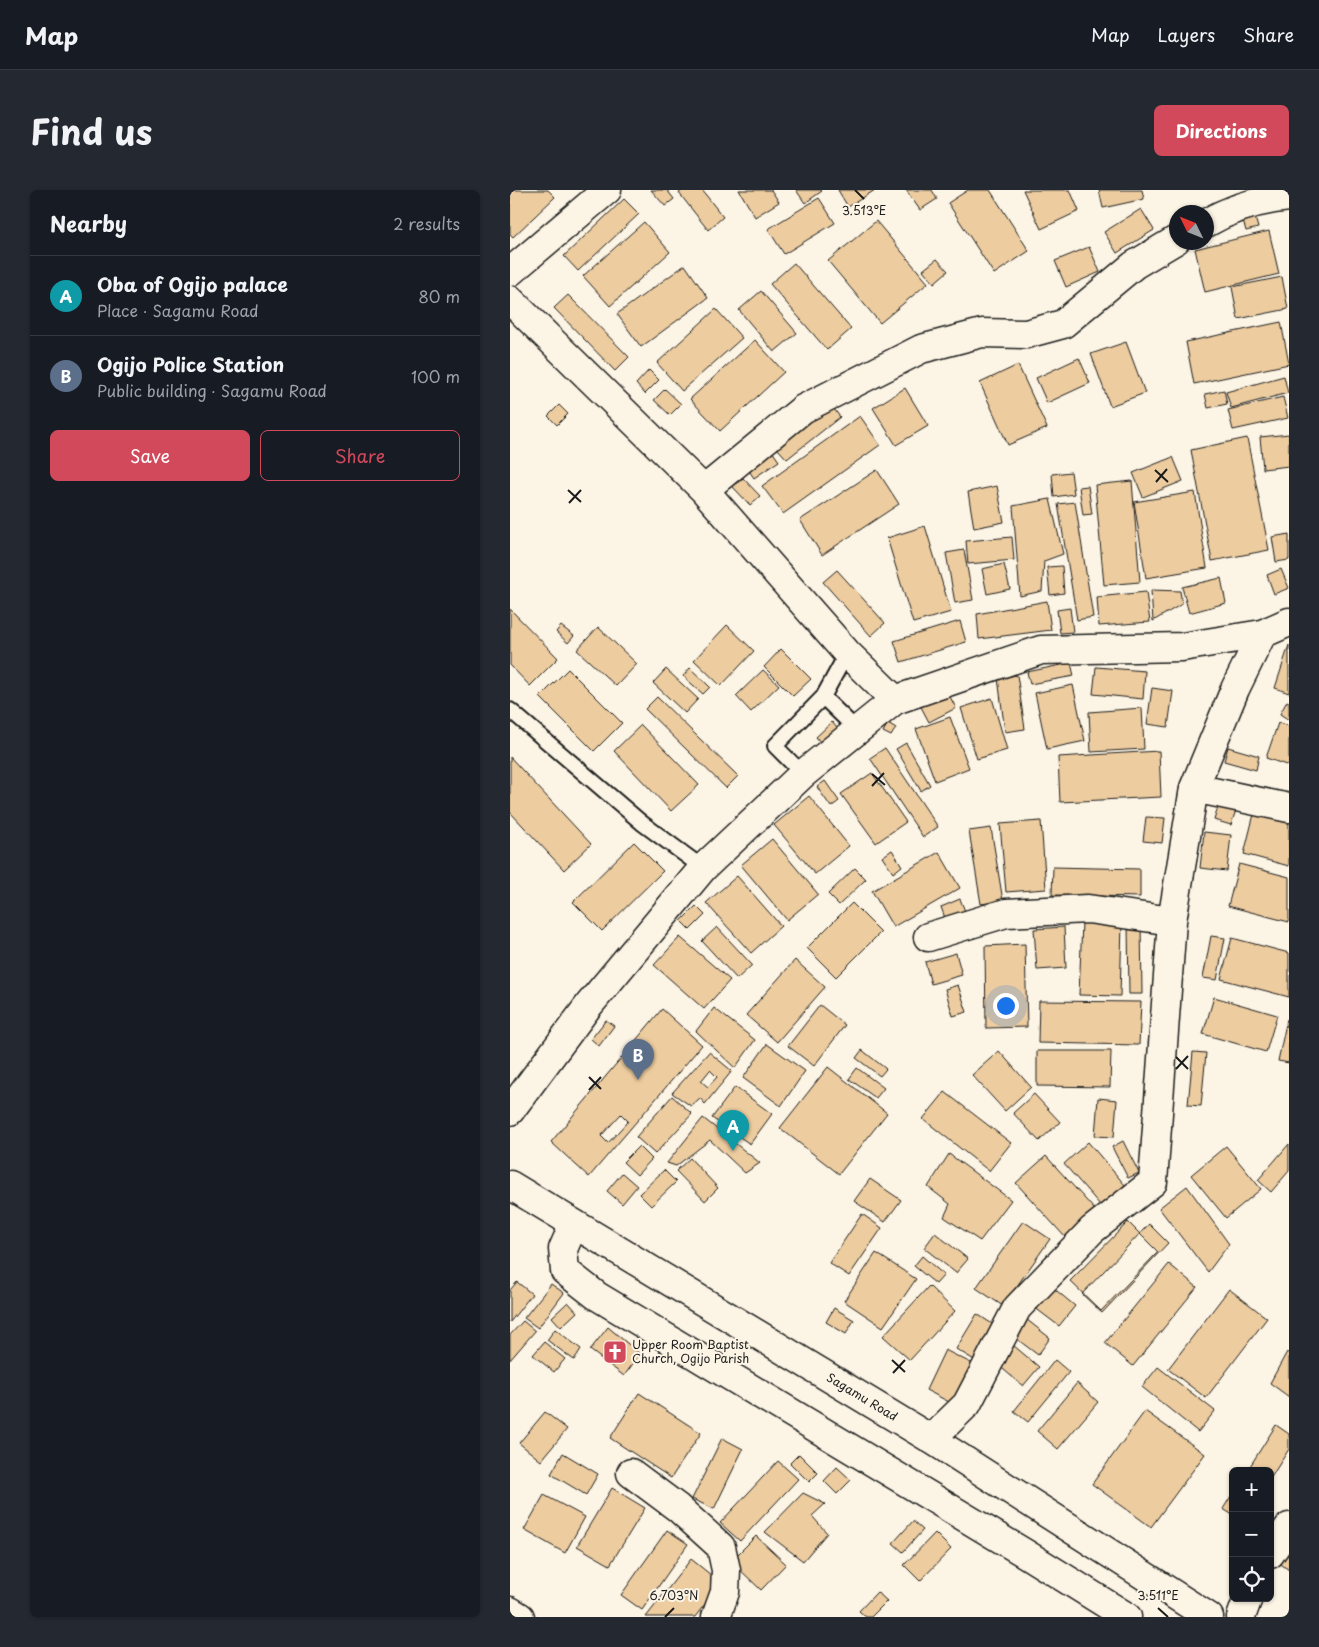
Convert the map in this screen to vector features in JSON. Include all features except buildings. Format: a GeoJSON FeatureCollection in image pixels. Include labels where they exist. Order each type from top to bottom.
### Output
{"type":"FeatureCollection","features":[{"type":"Feature","properties":{"kind":"main road"},"geometry":{"type":"LineString","coordinates":[[510,272],[607,190]]}},
{"type":"Feature","properties":{"kind":"main road"},"geometry":{"type":"LineString","coordinates":[[1214,218],[1226,211],[1270,199],[1289,197]]}},
{"type":"Feature","properties":{"kind":"main road"},"geometry":{"type":"LineString","coordinates":[[704,490],[803,409],[921,349],[982,333],[1026,334],[1063,324],[1134,266],[1169,244]]}},
{"type":"Feature","properties":{"kind":"main road"},"geometry":{"type":"LineString","coordinates":[[510,300],[704,490],[847,653],[896,700]]}},
{"type":"Feature","properties":{"kind":"main road"},"geometry":{"type":"LineString","coordinates":[[510,1111],[589,1005],[703,868],[803,774],[896,700],[1041,650],[1182,647],[1262,634],[1289,622]]}},
{"type":"Feature","properties":{"kind":"main road"},"geometry":{"type":"LineString","coordinates":[[931,1439],[967,1404],[1017,1308],[1092,1230],[1153,1182],[1172,921],[1194,788],[1235,689],[1262,634]]}},
{"type":"Feature","properties":{"kind":"main road"},"geometry":{"type":"LineString","coordinates":[[1194,788],[1289,808]]}},
{"type":"Feature","properties":{"kind":"main road"},"geometry":{"type":"LineString","coordinates":[[928,937],[1006,913],[1088,908],[1172,921]]}},
{"type":"Feature","properties":{"kind":"main road","name":"Sagamu Road"},"geometry":{"type":"LineString","coordinates":[[510,1185],[931,1439],[1209,1617]]}},
{"type":"Feature","properties":{"kind":"main road"},"geometry":{"type":"LineString","coordinates":[[574,1224],[563,1249],[565,1271],[597,1296],[1018,1548],[1127,1617]]}},
{"type":"Feature","properties":{"kind":"main road"},"geometry":{"type":"LineString","coordinates":[[631,1473],[678,1508],[721,1547],[726,1570],[725,1592],[716,1617]]}},
{"type":"Feature","properties":{"kind":"main road"},"geometry":{"type":"LineString","coordinates":[[1274,1548],[1289,1527]]}},
{"type":"Feature","properties":{"kind":"main road"},"geometry":{"type":"LineString","coordinates":[[1241,1617],[1247,1602]]}},
{"type":"Feature","properties":{"kind":"main road"},"geometry":{"type":"LineString","coordinates":[[510,1611],[520,1617]]}},
{"type":"Feature","properties":{"kind":"lane"},"geometry":{"type":"LineString","coordinates":[[803,774],[775,746],[822,697],[847,653]]}},
{"type":"Feature","properties":{"kind":"lane"},"geometry":{"type":"LineString","coordinates":[[822,697],[856,730]]}},
{"type":"Feature","properties":{"kind":"lane"},"geometry":{"type":"LineString","coordinates":[[510,710],[642,823],[703,868]]}},
{"type":"Feature","properties":{"kind":"place","name":"Ogijo Police Station"},"geometry":{"type":"Point","coordinates":[638,1080]}},
{"type":"Feature","properties":{"kind":"place","name":"Oba of Ogijo palace"},"geometry":{"type":"Point","coordinates":[733,1151]}},
{"type":"Feature","properties":{"kind":"place","name":"Upper Room Baptist Church, Ogijo Parish"},"geometry":{"type":"Point","coordinates":[615,1352]}}]}
